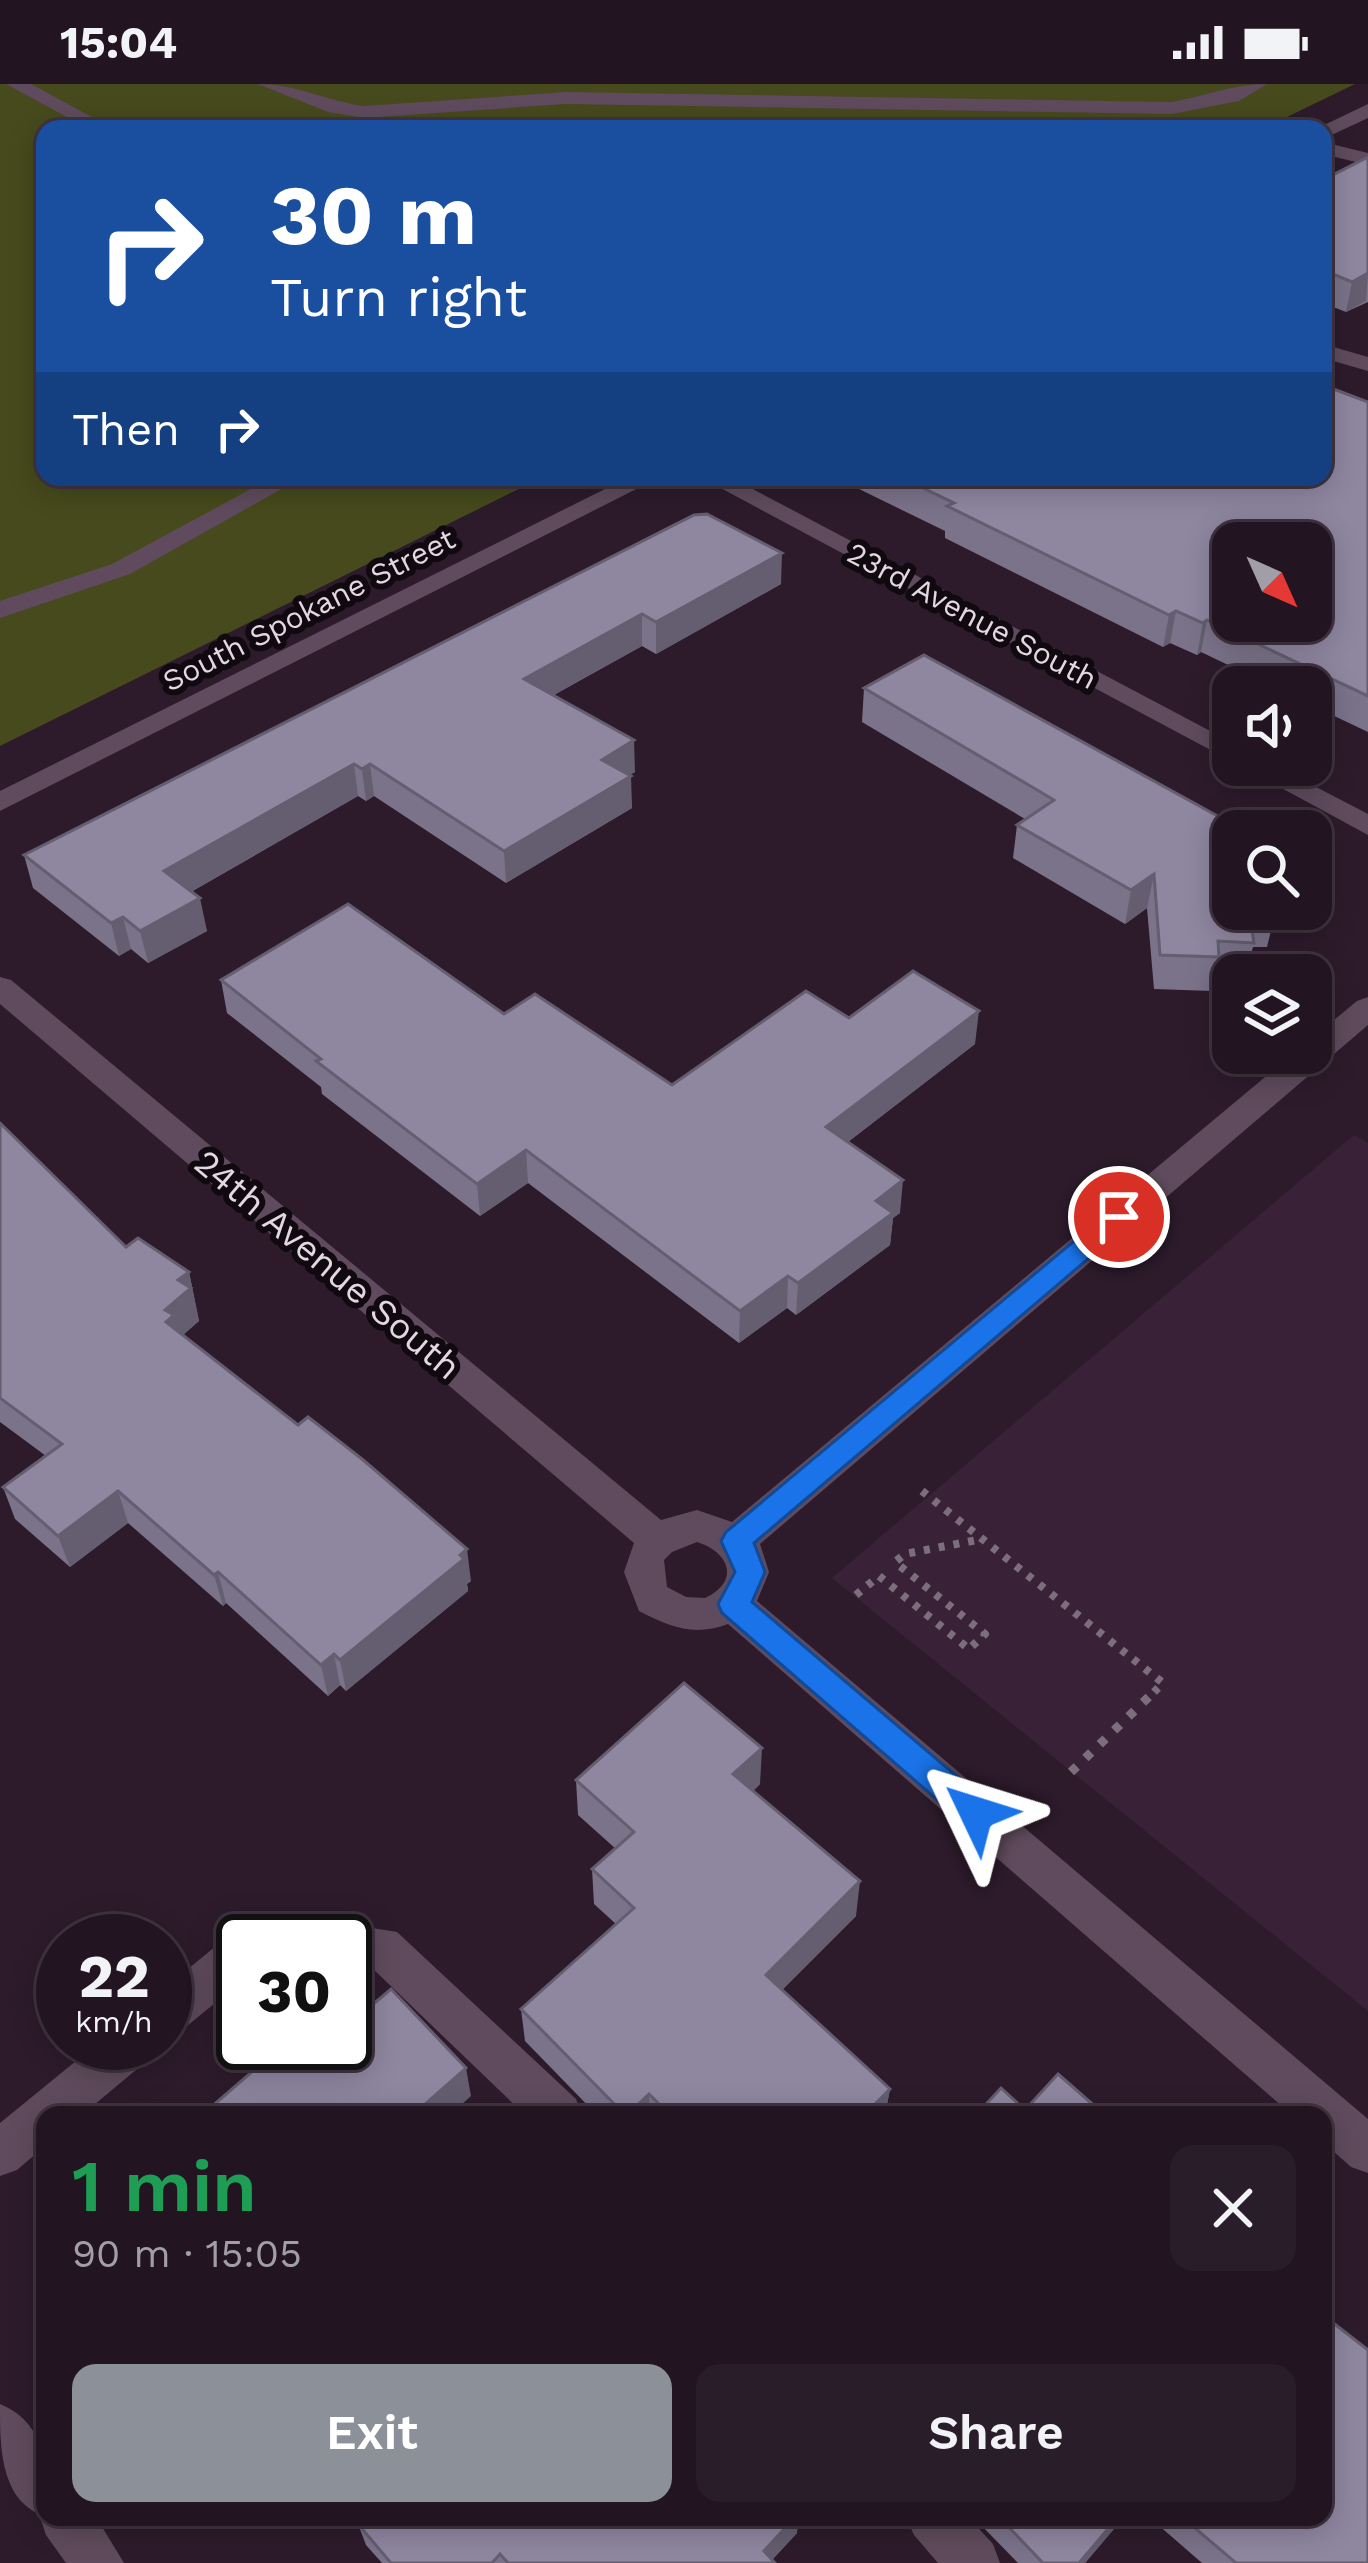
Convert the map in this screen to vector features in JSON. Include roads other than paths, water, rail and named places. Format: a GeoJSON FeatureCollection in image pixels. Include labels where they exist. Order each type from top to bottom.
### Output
{"type":"FeatureCollection","features":[{"type":"Feature","properties":{"kind":"street"},"geometry":{"type":"LineString","coordinates":[[16,84],[86,120]]}},
{"type":"Feature","properties":{"kind":"street"},"geometry":{"type":"LineString","coordinates":[[268,84],[335,108],[364,112],[566,98],[1172,109],[1232,97],[1257,84]]}},
{"type":"Feature","properties":{"kind":"street"},"geometry":{"type":"LineString","coordinates":[[663,120],[690,102]]}},
{"type":"Feature","properties":{"kind":"street"},"geometry":{"type":"LineString","coordinates":[[1332,128],[1368,110]]}},
{"type":"Feature","properties":{"kind":"street"},"geometry":{"type":"LineString","coordinates":[[1332,150],[1368,159]]}},
{"type":"Feature","properties":{"kind":"street"},"geometry":{"type":"LineString","coordinates":[[1332,354],[1368,364]]}},
{"type":"Feature","properties":{"kind":"street"},"geometry":{"type":"LineString","coordinates":[[0,610],[122,569],[274,486]]}},
{"type":"Feature","properties":{"kind":"street","name":"South Spokane Street"},"geometry":{"type":"LineString","coordinates":[[0,802],[630,486]]}},
{"type":"Feature","properties":{"kind":"street","name":"23rd Avenue South"},"geometry":{"type":"LineString","coordinates":[[729,486],[1212,743]]}},
{"type":"Feature","properties":{"kind":"street"},"geometry":{"type":"LineString","coordinates":[[1293,786],[1368,826]]}},
{"type":"Feature","properties":{"kind":"street","name":"24th Avenue South"},"geometry":{"type":"LineString","coordinates":[[0,987],[657,1540]]}},
{"type":"Feature","properties":{"kind":"street"},"geometry":{"type":"LineString","coordinates":[[736,1541],[1368,1008]]}},
{"type":"Feature","properties":{"kind":"street"},"geometry":{"type":"LineString","coordinates":[[697,1526],[714,1528],[736,1541],[748,1558],[750,1572],[747,1587],[733,1604],[704,1616],[685,1616],[653,1599],[641,1570],[644,1555],[657,1540],[680,1527],[697,1526]]}},
{"type":"Feature","properties":{"kind":"street"},"geometry":{"type":"LineString","coordinates":[[733,1604],[1317,2106]]}},
{"type":"Feature","properties":{"kind":"street"},"geometry":{"type":"LineString","coordinates":[[372,1946],[381,1947],[549,2106]]}},
{"type":"Feature","properties":{"kind":"street"},"geometry":{"type":"LineString","coordinates":[[192,1994],[216,1974]]}},
{"type":"Feature","properties":{"kind":"street"},"geometry":{"type":"LineString","coordinates":[[57,2106],[100,2070]]}},
{"type":"Feature","properties":{"kind":"street"},"geometry":{"type":"LineString","coordinates":[[1332,2119],[1368,2150]]}},
{"type":"Feature","properties":{"kind":"street"},"geometry":{"type":"LineString","coordinates":[[0,2153],[36,2123]]}},
{"type":"Feature","properties":{"kind":"street"},"geometry":{"type":"LineString","coordinates":[[0,2430],[36,2479]]}},
{"type":"Feature","properties":{"kind":"street"},"geometry":{"type":"LineString","coordinates":[[71,2526],[98,2563]]}},
{"type":"Feature","properties":{"kind":"street"},"geometry":{"type":"LineString","coordinates":[[940,2526],[974,2563]]}}]}
